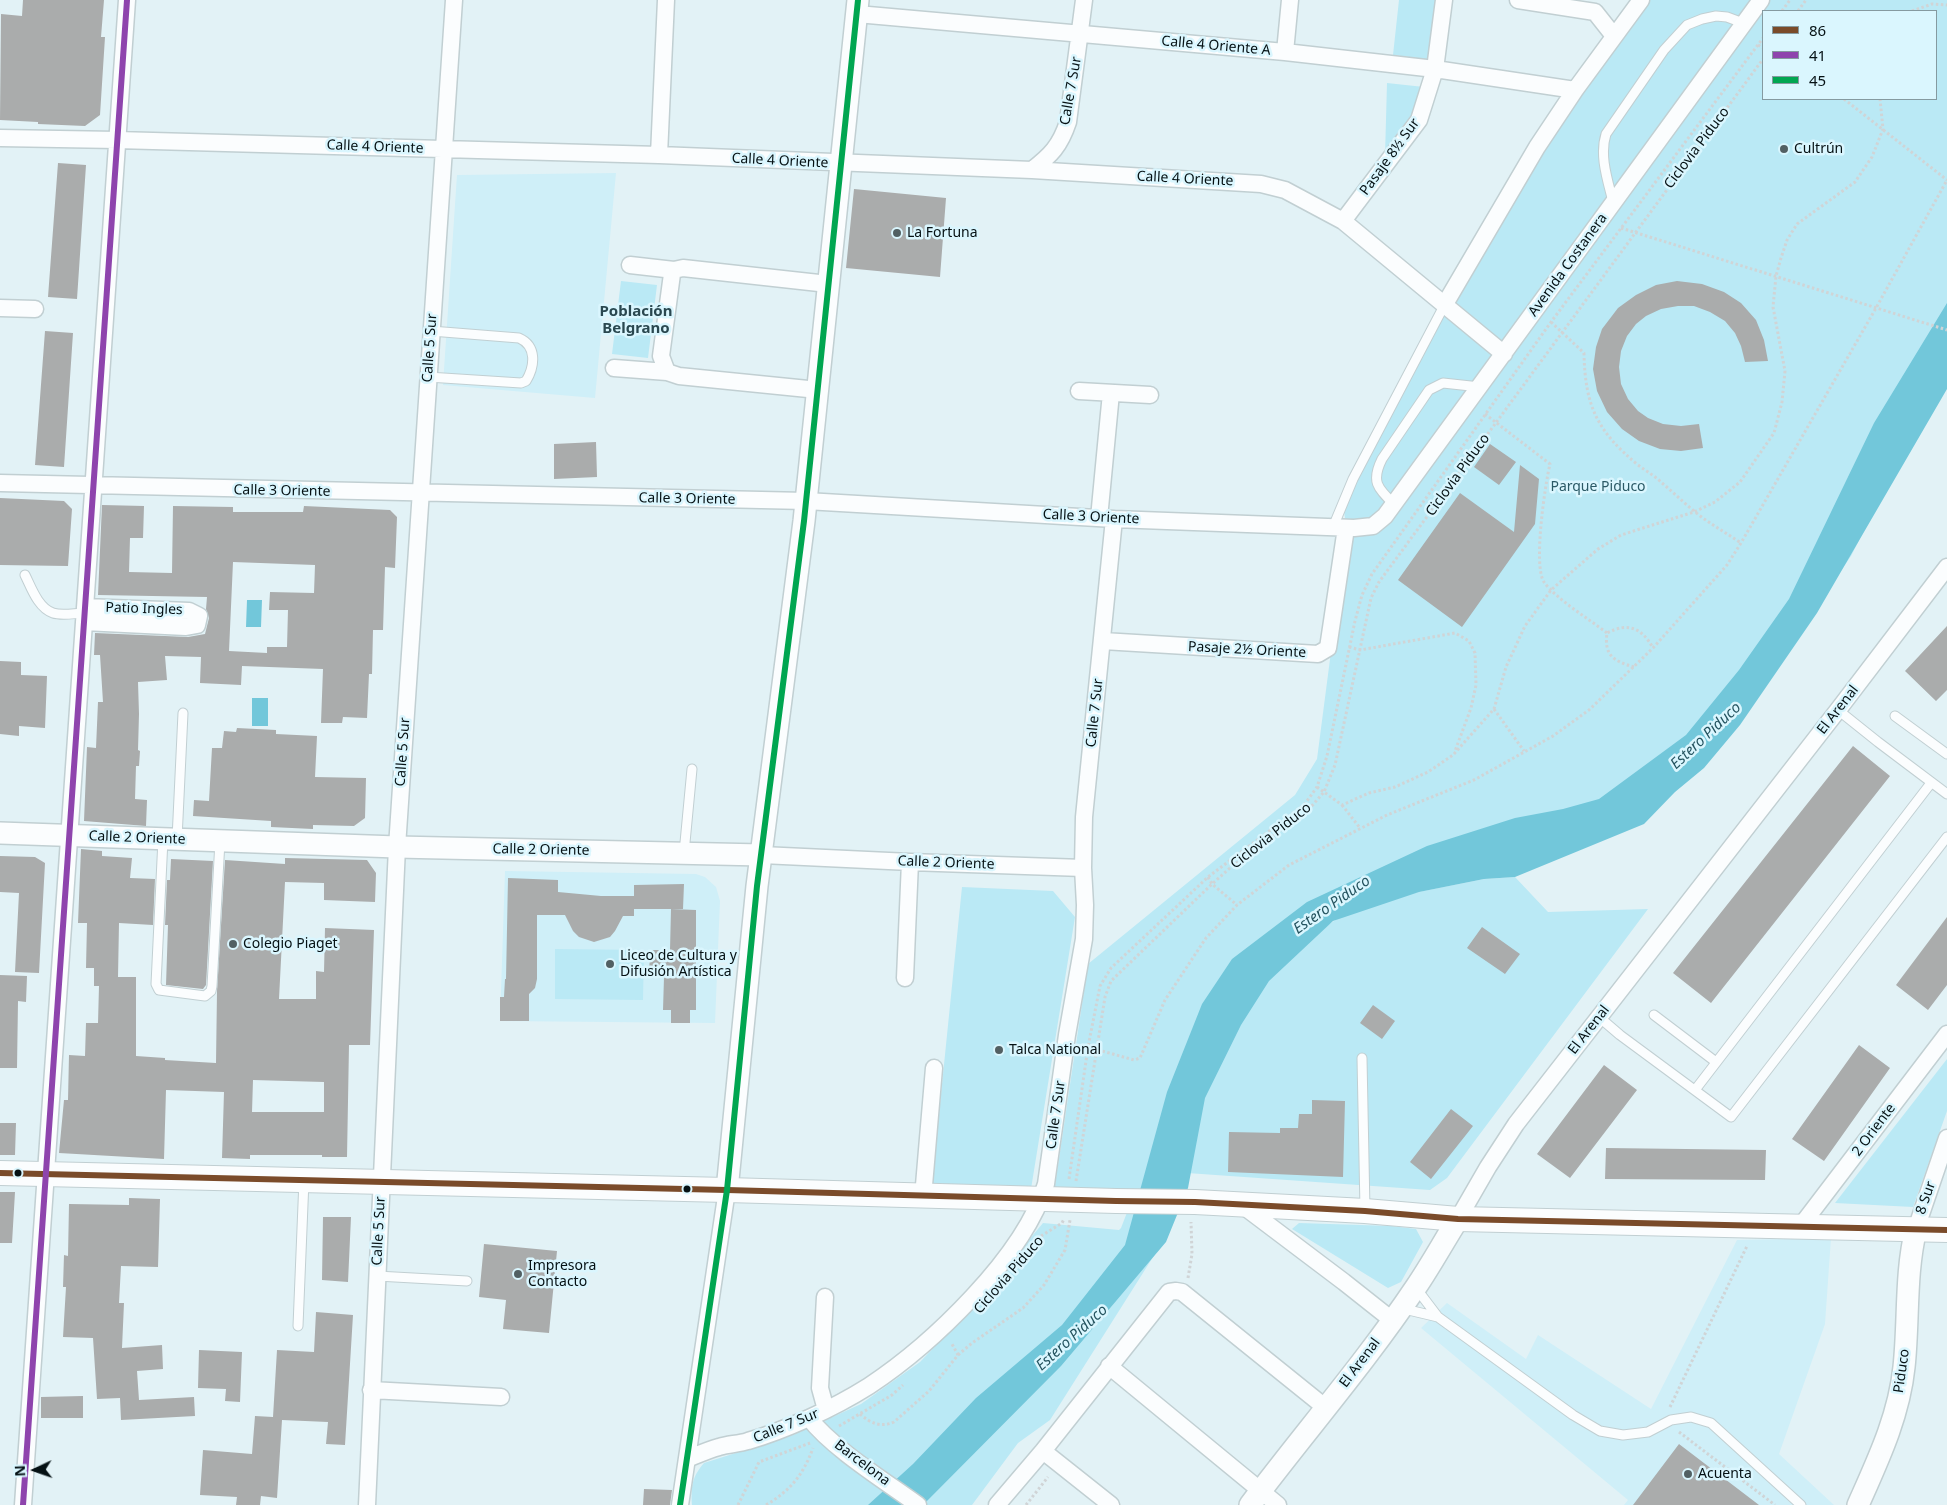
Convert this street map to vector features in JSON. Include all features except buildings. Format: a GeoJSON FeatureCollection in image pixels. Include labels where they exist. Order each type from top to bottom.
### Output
{"type":"FeatureCollection","features":[{"type":"Feature","properties":{"kind":"main road"},"geometry":{"type":"LineString","coordinates":[[0,1173],[1042,1199],[1069,1208],[1116,1201],[1193,1210],[1240,1204],[1365,1211],[1458,1219],[1947,1230]]}},
{"type":"Feature","properties":{"kind":"street"},"geometry":{"type":"LineString","coordinates":[[23,1505],[127,0]]}},
{"type":"Feature","properties":{"kind":"street","name":"Calle 5 Sur"},"geometry":{"type":"LineString","coordinates":[[367,1505],[397,847],[454,0]]}},
{"type":"Feature","properties":{"kind":"street"},"geometry":{"type":"LineString","coordinates":[[659,155],[666,0]]}},
{"type":"Feature","properties":{"kind":"street","name":"Calle 7 Sur"},"geometry":{"type":"LineString","coordinates":[[1032,170],[1050,156],[1063,138],[1072,105],[1084,0]]}},
{"type":"Feature","properties":{"kind":"street"},"geometry":{"type":"LineString","coordinates":[[1285,52],[1290,0]]}},
{"type":"Feature","properties":{"kind":"street","name":"Pasaje 8½ Sur"},"geometry":{"type":"LineString","coordinates":[[1343,221],[1419,120],[1435,69],[1444,0]]}},
{"type":"Feature","properties":{"kind":"street"},"geometry":{"type":"LineString","coordinates":[[1518,0],[1594,12],[1614,36]]}},
{"type":"Feature","properties":{"kind":"street"},"geometry":{"type":"LineString","coordinates":[[1445,304],[1537,147],[1575,90],[1640,0]]}},
{"type":"Feature","properties":{"kind":"street","name":"Avenida Costanera"},"geometry":{"type":"LineString","coordinates":[[1373,526],[1385,516],[1394,504],[1761,0]]}},
{"type":"Feature","properties":{"kind":"street"},"geometry":{"type":"LineString","coordinates":[[680,1505],[727,1190],[762,855],[806,501],[858,7]]}},
{"type":"Feature","properties":{"kind":"street","name":"Calle 4 Oriente A"},"geometry":{"type":"LineString","coordinates":[[858,7],[1080,34],[1285,52],[1435,69],[1575,90]]}},
{"type":"Feature","properties":{"kind":"street","name":"Calle 4 Oriente"},"geometry":{"type":"LineString","coordinates":[[0,138],[659,155],[1032,170],[1261,184],[1285,190],[1343,221],[1504,354]]}},
{"type":"Feature","properties":{"kind":"street"},"geometry":{"type":"LineString","coordinates":[[630,265],[674,270],[683,268],[828,284]]}},
{"type":"Feature","properties":{"kind":"street"},"geometry":{"type":"LineString","coordinates":[[667,372],[661,356],[674,270]]}},
{"type":"Feature","properties":{"kind":"street"},"geometry":{"type":"LineString","coordinates":[[0,308],[35,309]]}},
{"type":"Feature","properties":{"kind":"street"},"geometry":{"type":"LineString","coordinates":[[614,368],[667,372],[679,376],[818,390]]}},
{"type":"Feature","properties":{"kind":"street"},"geometry":{"type":"LineString","coordinates":[[1079,391],[1150,395]]}},
{"type":"Feature","properties":{"kind":"street","name":"Calle 7 Sur"},"geometry":{"type":"LineString","coordinates":[[687,1459],[719,1447],[770,1434],[809,1418],[868,1387],[909,1357],[961,1307],[1002,1263],[1042,1199],[1046,1184],[1084,939],[1084,817],[1103,641],[1111,393]]}},
{"type":"Feature","properties":{"kind":"street","name":"Calle 3 Oriente"},"geometry":{"type":"LineString","coordinates":[[0,484],[806,501],[1107,518],[1339,527],[1373,526]]}},
{"type":"Feature","properties":{"kind":"street","name":"Pasaje 2½ Oriente"},"geometry":{"type":"LineString","coordinates":[[1103,641],[1318,654],[1328,648],[1339,527]]}},
{"type":"Feature","properties":{"kind":"street","name":"El Arenal"},"geometry":{"type":"LineString","coordinates":[[1255,1498],[1326,1408],[1416,1287],[1476,1186],[1516,1124],[1947,567]]}},
{"type":"Feature","properties":{"kind":"street","name":"Patio Ingles"},"geometry":{"type":"LineString","coordinates":[[189,611],[199,616],[197,625],[186,627],[85,614],[189,611]]}},
{"type":"Feature","properties":{"kind":"street","name":"Calle 2 Oriente"},"geometry":{"type":"LineString","coordinates":[[0,833],[397,847],[762,855],[1083,868]]}},
{"type":"Feature","properties":{"kind":"street"},"geometry":{"type":"LineString","coordinates":[[905,978],[910,862]]}},
{"type":"Feature","properties":{"kind":"street","name":"2 Oriente"},"geometry":{"type":"LineString","coordinates":[[1800,1226],[1947,1034]]}},
{"type":"Feature","properties":{"kind":"street"},"geometry":{"type":"LineString","coordinates":[[923,1196],[934,1068]]}},
{"type":"Feature","properties":{"kind":"street","name":"8 Sur"},"geometry":{"type":"LineString","coordinates":[[1916,1229],[1947,1138]]}},
{"type":"Feature","properties":{"kind":"street"},"geometry":{"type":"LineString","coordinates":[[1240,1204],[1344,1282],[1396,1314]]}},
{"type":"Feature","properties":{"kind":"street","name":"Piduco"},"geometry":{"type":"LineString","coordinates":[[1858,1505],[1888,1434],[1900,1391],[1906,1348],[1909,1267],[1916,1229]]}},
{"type":"Feature","properties":{"kind":"street"},"geometry":{"type":"LineString","coordinates":[[997,1505],[1043,1451],[1169,1292],[1182,1292],[1326,1408]]}},
{"type":"Feature","properties":{"kind":"street"},"geometry":{"type":"LineString","coordinates":[[825,1297],[820,1388],[826,1410]]}},
{"type":"Feature","properties":{"kind":"street"},"geometry":{"type":"LineString","coordinates":[[1109,1366],[1255,1498],[1278,1505]]}},
{"type":"Feature","properties":{"kind":"street"},"geometry":{"type":"LineString","coordinates":[[371,1390],[501,1397]]}},
{"type":"Feature","properties":{"kind":"street","name":"Barcelona"},"geometry":{"type":"LineString","coordinates":[[809,1418],[821,1437],[838,1446],[918,1505]]}},
{"type":"Feature","properties":{"kind":"street"},"geometry":{"type":"LineString","coordinates":[[1043,1451],[1111,1505]]}},
{"type":"Feature","properties":{"kind":"lane"},"geometry":{"type":"LineString","coordinates":[[1613,204],[1605,164],[1604,142],[1606,134],[1664,50],[1686,25],[1702,18],[1727,17],[1743,23]]}},
{"type":"Feature","properties":{"kind":"lane"},"geometry":{"type":"LineString","coordinates":[[1339,527],[1353,479],[1445,304]]}},
{"type":"Feature","properties":{"kind":"lane"},"geometry":{"type":"LineString","coordinates":[[428,377],[521,383],[526,381],[531,373],[533,354],[526,341],[519,338],[431,331]]}},
{"type":"Feature","properties":{"kind":"lane"},"geometry":{"type":"LineString","coordinates":[[1394,504],[1378,486],[1376,471],[1382,459],[1429,390],[1443,383],[1480,387]]}},
{"type":"Feature","properties":{"kind":"lane"},"geometry":{"type":"LineString","coordinates":[[25,575],[36,596],[48,610],[56,614],[85,614]]}},
{"type":"Feature","properties":{"kind":"lane"},"geometry":{"type":"LineString","coordinates":[[1838,710],[1947,794]]}},
{"type":"Feature","properties":{"kind":"lane"},"geometry":{"type":"LineString","coordinates":[[183,712],[156,984],[158,990],[205,996],[211,991],[220,841]]}},
{"type":"Feature","properties":{"kind":"lane"},"geometry":{"type":"LineString","coordinates":[[1895,716],[1945,750]]}},
{"type":"Feature","properties":{"kind":"lane"},"geometry":{"type":"LineString","coordinates":[[684,853],[692,769]]}},
{"type":"Feature","properties":{"kind":"lane"},"geometry":{"type":"LineString","coordinates":[[1695,1090],[1931,783]]}},
{"type":"Feature","properties":{"kind":"lane"},"geometry":{"type":"LineString","coordinates":[[1599,1017],[1620,1035],[1731,1117],[1947,837]]}},
{"type":"Feature","properties":{"kind":"lane"},"geometry":{"type":"LineString","coordinates":[[1654,1015],[1716,1062]]}},
{"type":"Feature","properties":{"kind":"lane"},"geometry":{"type":"LineString","coordinates":[[1362,1058],[1365,1211]]}},
{"type":"Feature","properties":{"kind":"lane"},"geometry":{"type":"LineString","coordinates":[[298,1326],[304,1180]]}},
{"type":"Feature","properties":{"kind":"lane"},"geometry":{"type":"LineString","coordinates":[[377,1276],[467,1281]]}},
{"type":"Feature","properties":{"kind":"lane"},"geometry":{"type":"LineString","coordinates":[[1416,1287],[1438,1317],[1573,1415],[1600,1430],[1622,1435],[1648,1432],[1672,1420],[1691,1417],[1711,1423],[1801,1505]]}},
{"type":"Feature","properties":{"kind":"lane"},"geometry":{"type":"LineString","coordinates":[[1396,1314],[1438,1317]]}},
{"type":"Feature","properties":{"kind":"path"},"geometry":{"type":"LineString","coordinates":[[1944,0],[1947,4]]}},
{"type":"Feature","properties":{"kind":"path"},"geometry":{"type":"LineString","coordinates":[[1915,10],[1932,4],[1947,4]]}},
{"type":"Feature","properties":{"kind":"path"},"geometry":{"type":"LineString","coordinates":[[860,1414],[877,1424],[887,1425],[894,1422],[929,1391],[958,1354],[1023,1308],[1044,1285],[1064,1250],[1088,1047],[1100,986],[1111,968],[1208,877],[1304,805],[1317,787],[1327,756],[1349,647],[1362,596],[1372,574],[1551,322],[1762,39]]}},
{"type":"Feature","properties":{"kind":"path"},"geometry":{"type":"LineString","coordinates":[[1758,45],[1762,47]]}},
{"type":"Feature","properties":{"kind":"path","name":"Ciclovia Piduco"},"geometry":{"type":"LineString","coordinates":[[1038,1237],[1062,1223],[1069,1208],[1105,997],[1111,981],[1230,868],[1310,808],[1324,792],[1335,765],[1371,598],[1378,582],[1762,60]]}},
{"type":"Feature","properties":{"kind":"path"},"geometry":{"type":"LineString","coordinates":[[1088,1047],[1134,1060],[1140,1058],[1165,1000],[1206,938],[1237,905],[1289,865],[1360,828],[1474,780],[1553,736],[1590,710],[1653,648],[1727,566],[1876,308],[1947,180],[1845,100]]}},
{"type":"Feature","properties":{"kind":"path"},"geometry":{"type":"LineString","coordinates":[[1342,805],[1369,793],[1395,787],[1420,776],[1453,755],[1494,709],[1506,667],[1526,626],[1551,590],[1598,549],[1621,535],[1694,512],[1715,502],[1740,482],[1774,433],[1782,402],[1785,371],[1773,307],[1776,276],[1787,240],[1797,224],[1855,182],[1872,157],[1883,129],[1880,100]]}},
{"type":"Feature","properties":{"kind":"path"},"geometry":{"type":"LineString","coordinates":[[1621,228],[1947,330]]}},
{"type":"Feature","properties":{"kind":"path"},"geometry":{"type":"LineString","coordinates":[[1551,322],[1584,353],[1585,376],[1594,415],[1618,448],[1661,482],[1694,512],[1741,543]]}},
{"type":"Feature","properties":{"kind":"path"},"geometry":{"type":"LineString","coordinates":[[1485,414],[1550,464],[1544,488],[1540,563],[1542,580],[1551,590],[1607,633]]}},
{"type":"Feature","properties":{"kind":"path"},"geometry":{"type":"LineString","coordinates":[[1607,633],[1617,627],[1638,630],[1653,648]]}},
{"type":"Feature","properties":{"kind":"path"},"geometry":{"type":"LineString","coordinates":[[1349,647],[1360,650],[1455,633],[1469,641],[1475,653],[1476,685],[1471,708],[1453,755]]}},
{"type":"Feature","properties":{"kind":"path"},"geometry":{"type":"LineString","coordinates":[[1607,633],[1607,650],[1614,659],[1634,667]]}},
{"type":"Feature","properties":{"kind":"path"},"geometry":{"type":"LineString","coordinates":[[1494,709],[1524,751]]}},
{"type":"Feature","properties":{"kind":"path"},"geometry":{"type":"LineString","coordinates":[[1317,787],[1342,805],[1360,828]]}},
{"type":"Feature","properties":{"kind":"path"},"geometry":{"type":"LineString","coordinates":[[1208,877],[1212,884],[1237,905]]}},
{"type":"Feature","properties":{"kind":"path"},"geometry":{"type":"LineString","coordinates":[[1192,1254],[1193,1210]]}},
{"type":"Feature","properties":{"kind":"path"},"geometry":{"type":"LineString","coordinates":[[1747,1225],[1748,1244],[1669,1410],[1673,1427],[1684,1437],[1775,1505]]}},
{"type":"Feature","properties":{"kind":"path"},"geometry":{"type":"LineString","coordinates":[[944,1350],[958,1336]]}},
{"type":"Feature","properties":{"kind":"path"},"geometry":{"type":"LineString","coordinates":[[952,1344],[958,1354]]}},
{"type":"Feature","properties":{"kind":"path"},"geometry":{"type":"LineString","coordinates":[[738,1505],[759,1462],[821,1437],[892,1395],[907,1382]]}},
{"type":"Feature","properties":{"kind":"path"},"geometry":{"type":"LineString","coordinates":[[766,1505],[782,1496],[805,1469],[821,1437]]}},
{"type":"Feature","properties":{"kind":"shaded area"},"geometry":{"type":"Polygon","coordinates":[[[616,173],[595,398],[443,385],[457,175],[616,173]]]}},
{"type":"Feature","properties":{"kind":"shaded area","name":"Liceo de Cultura y Difusión Artística"},"geometry":{"type":"Polygon","coordinates":[[[505,871],[696,874],[705,877],[716,887],[720,901],[715,1023],[500,1021],[505,871]]]}},
{"type":"Feature","properties":{"kind":"shaded area"},"geometry":{"type":"Polygon","coordinates":[[[1831,1238],[1825,1324],[1779,1454],[1834,1505],[1624,1505],[1628,1500],[1421,1328],[1447,1303],[1526,1359],[1538,1335],[1651,1409],[1737,1240],[1831,1238]]]}},
{"type":"Feature","properties":{"kind":"green space"},"geometry":{"type":"Polygon","coordinates":[[[1399,0],[1442,0],[1433,60],[1393,55],[1399,0]]]}},
{"type":"Feature","properties":{"kind":"green space","name":"Parque Piduco"},"geometry":{"type":"Polygon","coordinates":[[[1644,0],[1947,0],[1947,375],[1936,392],[1851,556],[1768,679],[1707,756],[1305,928],[1252,990],[1310,936],[1350,911],[1388,898],[1484,879],[1515,877],[1548,912],[1648,909],[1447,1178],[1430,1190],[1187,1173],[1160,1246],[1050,1420],[1018,1443],[972,1505],[692,1505],[693,1482],[704,1463],[793,1435],[861,1404],[920,1362],[970,1310],[1043,1223],[1119,1230],[1121,1228],[1133,1197],[1054,1192],[1088,964],[1295,795],[1317,759],[1347,529],[1344,512],[1353,479],[1445,304],[1576,94],[1644,0]]]}},
{"type":"Feature","properties":{"kind":"green space"},"geometry":{"type":"Polygon","coordinates":[[[1387,83],[1424,87],[1411,127],[1385,156],[1387,83]]]}},
{"type":"Feature","properties":{"kind":"green space"},"geometry":{"type":"Polygon","coordinates":[[[621,281],[657,285],[648,358],[612,354],[621,281]]]}},
{"type":"Feature","properties":{"kind":"green space","name":"Talca National"},"geometry":{"type":"Polygon","coordinates":[[[962,887],[1053,891],[1075,917],[1031,1189],[932,1183],[962,887]]]}},
{"type":"Feature","properties":{"kind":"green space"},"geometry":{"type":"Polygon","coordinates":[[[555,949],[644,950],[643,1000],[555,999],[555,949]]]}},
{"type":"Feature","properties":{"kind":"green space"},"geometry":{"type":"Polygon","coordinates":[[[1947,1059],[1947,1111],[1913,1207],[1835,1203],[1947,1059]]]}},
{"type":"Feature","properties":{"kind":"green space"},"geometry":{"type":"Polygon","coordinates":[[[1299,1223],[1391,1226],[1416,1229],[1423,1242],[1401,1282],[1388,1288],[1292,1229],[1299,1223]]]}},
{"type":"Feature","properties":{"kind":"water","name":"Estero Piduco"},"geometry":{"type":"Polygon","coordinates":[[[1947,303],[1947,389],[1817,613],[1740,725],[1704,768],[1675,792],[1644,824],[1515,877],[1484,879],[1419,892],[1333,921],[1269,981],[1241,1025],[1205,1098],[1188,1188],[1166,1242],[1061,1366],[923,1505],[868,1505],[913,1464],[976,1398],[1062,1325],[1125,1245],[1167,1092],[1202,1004],[1232,959],[1307,902],[1427,846],[1515,818],[1563,809],[1599,799],[1686,735],[1739,670],[1789,599],[1874,423],[1947,303]]]}},
{"type":"Feature","properties":{"kind":"water"},"geometry":{"type":"Polygon","coordinates":[[[247,600],[262,600],[261,627],[246,627],[247,600]]]}},
{"type":"Feature","properties":{"kind":"water"},"geometry":{"type":"Polygon","coordinates":[[[252,698],[268,698],[268,726],[252,726],[252,698]]]}},
{"type":"Feature","properties":{"kind":"transit line","name":"41"},"geometry":{"type":"LineString","coordinates":[[23,1505],[127,0]]}},
{"type":"Feature","properties":{"kind":"transit line","name":"45"},"geometry":{"type":"LineString","coordinates":[[680,1505],[727,1190],[757,886],[804,521],[858,0]]}},
{"type":"Feature","properties":{"kind":"transit line","name":"86"},"geometry":{"type":"LineString","coordinates":[[0,1173],[1195,1202],[1365,1211],[1458,1219],[1947,1230]]}},
{"type":"Feature","properties":{"kind":"place","name":"Cultrún"},"geometry":{"type":"Point","coordinates":[1784,149]}},
{"type":"Feature","properties":{"kind":"place","name":"La Fortuna"},"geometry":{"type":"Point","coordinates":[897,233]}},
{"type":"Feature","properties":{"kind":"place","name":"Colegio Piaget"},"geometry":{"type":"Point","coordinates":[233,944]}},
{"type":"Feature","properties":{"kind":"place","name":"Liceo de Cultura y Difusión Artística"},"geometry":{"type":"Point","coordinates":[610,964]}},
{"type":"Feature","properties":{"kind":"place","name":"Talca National"},"geometry":{"type":"Point","coordinates":[999,1050]}},
{"type":"Feature","properties":{"kind":"place","name":"Impresora Contacto"},"geometry":{"type":"Point","coordinates":[518,1274]}},
{"type":"Feature","properties":{"kind":"place","name":"Acuenta"},"geometry":{"type":"Point","coordinates":[1688,1474]}},
{"type":"Feature","properties":{"kind":"district","name":"Población Belgrano"},"geometry":{"type":"Point","coordinates":[636,320]}}]}
